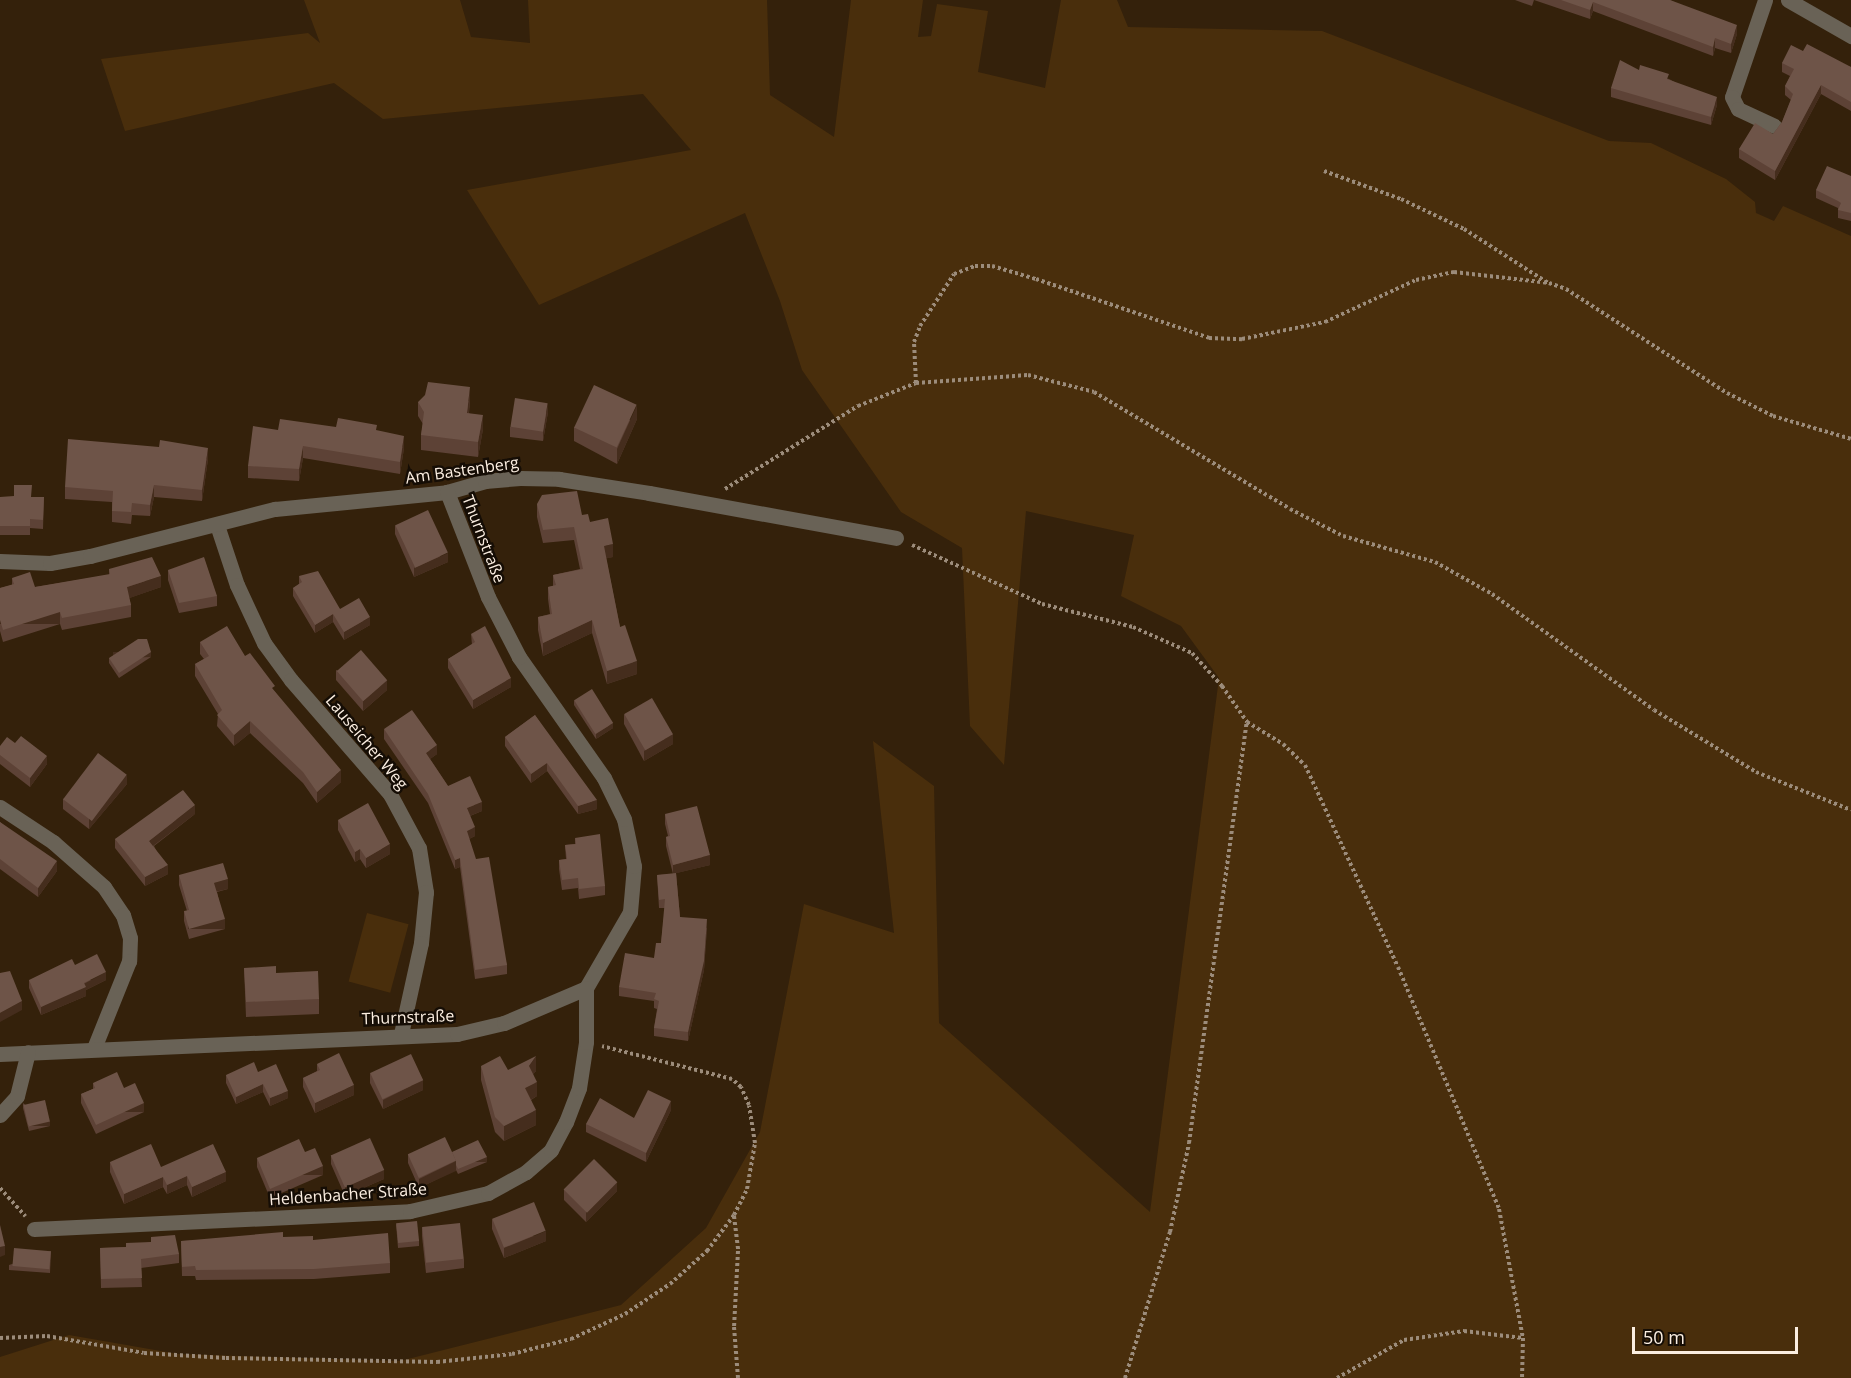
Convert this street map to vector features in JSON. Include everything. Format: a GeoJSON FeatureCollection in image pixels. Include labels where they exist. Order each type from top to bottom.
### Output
{"type":"FeatureCollection","features":[{"type":"Feature","properties":{"kind":"street"},"geometry":{"type":"LineString","coordinates":[[1765,0],[1732,97],[1738,109],[1774,126]]}},
{"type":"Feature","properties":{"kind":"street"},"geometry":{"type":"LineString","coordinates":[[1788,0],[1851,36]]}},
{"type":"Feature","properties":{"kind":"street","name":"Am Bastenberg"},"geometry":{"type":"LineString","coordinates":[[0,561],[50,563],[90,556],[275,509],[447,492],[485,481],[559,479],[896,538]]}},
{"type":"Feature","properties":{"kind":"street","name":"Thurnstraße"},"geometry":{"type":"LineString","coordinates":[[0,1054],[401,1034],[458,1034],[504,1023],[586,988],[630,912],[634,866],[624,819],[604,778],[519,657],[488,597],[447,492]]}},
{"type":"Feature","properties":{"kind":"street","name":"Lauseicher Weg"},"geometry":{"type":"LineString","coordinates":[[217,525],[237,585],[264,643],[291,680],[390,794],[419,848],[426,892],[421,943],[401,1034]]}},
{"type":"Feature","properties":{"kind":"street"},"geometry":{"type":"LineString","coordinates":[[0,807],[53,842],[104,887],[123,915],[130,938],[129,961],[94,1048]]}},
{"type":"Feature","properties":{"kind":"street","name":"Heldenbacher Straße"},"geometry":{"type":"LineString","coordinates":[[34,1228],[410,1211],[488,1193],[526,1172],[551,1150],[579,1088],[586,1042],[586,988]]}},
{"type":"Feature","properties":{"kind":"street"},"geometry":{"type":"LineString","coordinates":[[0,1115],[17,1096],[28,1052]]}},
{"type":"Feature","properties":{"kind":"path"},"geometry":{"type":"LineString","coordinates":[[1324,171],[1401,199],[1464,230],[1549,283],[1617,320],[1727,393],[1773,416],[1851,439]]}},
{"type":"Feature","properties":{"kind":"path"},"geometry":{"type":"LineString","coordinates":[[916,382],[914,342],[920,326],[954,274],[975,266],[992,266],[1036,279],[1209,338],[1242,339],[1325,322],[1416,279],[1454,272],[1549,283]]}},
{"type":"Feature","properties":{"kind":"path"},"geometry":{"type":"LineString","coordinates":[[702,504],[858,406],[916,382],[1028,375],[1094,392],[1332,531],[1435,562],[1492,594],[1654,710],[1756,772],[1851,810]]}},
{"type":"Feature","properties":{"kind":"path"},"geometry":{"type":"LineString","coordinates":[[896,538],[1042,604],[1166,639],[1192,653],[1222,686],[1247,722],[1283,744],[1305,765],[1341,841],[1499,1209],[1523,1338],[1522,1378]]}},
{"type":"Feature","properties":{"kind":"path"},"geometry":{"type":"LineString","coordinates":[[1125,1378],[1170,1232],[1189,1143],[1247,722]]}},
{"type":"Feature","properties":{"kind":"path"},"geometry":{"type":"LineString","coordinates":[[0,1338],[47,1336],[144,1353],[330,1362],[437,1362],[512,1354],[571,1339],[625,1314],[670,1284],[707,1251],[734,1215],[747,1189],[755,1143],[750,1105],[741,1087],[723,1074],[586,1042]]}},
{"type":"Feature","properties":{"kind":"path"},"geometry":{"type":"LineString","coordinates":[[0,1188],[16,1203]]}},
{"type":"Feature","properties":{"kind":"path"},"geometry":{"type":"LineString","coordinates":[[734,1215],[738,1251],[734,1327],[738,1378]]}},
{"type":"Feature","properties":{"kind":"path"},"geometry":{"type":"LineString","coordinates":[[1337,1378],[1404,1340],[1464,1331],[1523,1338]]}},
{"type":"Feature","properties":{"kind":"shaded area"},"geometry":{"type":"Polygon","coordinates":[[[304,0],[460,0],[471,37],[530,43],[528,0],[767,0],[770,95],[834,137],[851,0],[923,0],[918,37],[931,36],[937,4],[988,11],[978,72],[1045,88],[1061,0],[1117,0],[1128,27],[1322,31],[1609,141],[1651,143],[1726,179],[1755,202],[1756,213],[1774,221],[1783,206],[1851,236],[1851,1378],[0,1378],[0,1357],[69,1335],[178,1354],[400,1361],[621,1305],[706,1228],[760,1132],[804,904],[894,933],[873,741],[934,786],[939,1023],[1150,1212],[1219,678],[1181,626],[1121,596],[1134,535],[1026,511],[1004,765],[970,726],[962,548],[901,512],[802,370],[780,301],[745,213],[539,305],[467,190],[691,150],[643,94],[383,119],[334,83],[125,131],[101,59],[308,33],[320,43],[304,0]]]}},
{"type":"Feature","properties":{"kind":"shaded area"},"geometry":{"type":"Polygon","coordinates":[[[367,913],[409,924],[390,993],[349,982],[367,913]]]}},
{"type":"Feature","properties":{"kind":"building"},"geometry":{"type":"Polygon","coordinates":[[[1561,0],[1670,0],[1737,25],[1731,44],[1715,38],[1713,47],[1593,2],[1590,10],[1561,0]]]}},
{"type":"Feature","properties":{"kind":"building"},"geometry":{"type":"Polygon","coordinates":[[[1807,44],[1851,67],[1851,102],[1821,85],[1775,171],[1739,149],[1755,123],[1773,134],[1782,122],[1793,94],[1785,86],[1794,69],[1782,63],[1791,45],[1803,51],[1807,44]]]}},
{"type":"Feature","properties":{"kind":"building"},"geometry":{"type":"Polygon","coordinates":[[[1620,60],[1639,70],[1640,65],[1669,74],[1667,79],[1717,97],[1711,117],[1611,88],[1620,60]]]}},
{"type":"Feature","properties":{"kind":"building"},"geometry":{"type":"Polygon","coordinates":[[[1827,166],[1851,176],[1851,213],[1838,210],[1841,203],[1816,190],[1827,166]]]}},
{"type":"Feature","properties":{"kind":"building"},"geometry":{"type":"Polygon","coordinates":[[[428,382],[470,387],[467,413],[483,415],[478,442],[421,435],[424,412],[418,402],[425,395],[428,382]]]}},
{"type":"Feature","properties":{"kind":"building"},"geometry":{"type":"Polygon","coordinates":[[[594,385],[637,405],[617,447],[574,428],[594,385]]]}},
{"type":"Feature","properties":{"kind":"building"},"geometry":{"type":"Polygon","coordinates":[[[515,398],[548,403],[543,432],[510,427],[515,398]]]}},
{"type":"Feature","properties":{"kind":"building"},"geometry":{"type":"Polygon","coordinates":[[[338,418],[377,425],[376,430],[404,436],[400,462],[303,446],[299,469],[248,466],[253,426],[278,430],[280,419],[336,427],[338,418]]]}},
{"type":"Feature","properties":{"kind":"building"},"geometry":{"type":"Polygon","coordinates":[[[68,439],[159,447],[160,440],[208,448],[202,490],[154,485],[150,505],[132,503],[131,512],[112,511],[113,491],[65,487],[68,439]]]}},
{"type":"Feature","properties":{"kind":"building"},"geometry":{"type":"Polygon","coordinates":[[[14,485],[32,485],[31,497],[44,497],[43,520],[30,519],[30,526],[0,526],[0,497],[14,496],[14,485]]]}},
{"type":"Feature","properties":{"kind":"building"},"geometry":{"type":"Polygon","coordinates":[[[577,491],[582,515],[588,514],[590,522],[608,518],[613,544],[604,546],[620,627],[625,625],[637,661],[607,671],[592,620],[543,643],[538,617],[552,614],[548,587],[556,585],[553,575],[583,569],[574,527],[543,530],[537,504],[542,495],[577,491]]]}},
{"type":"Feature","properties":{"kind":"building"},"geometry":{"type":"Polygon","coordinates":[[[428,510],[448,553],[415,568],[395,525],[428,510]]]}},
{"type":"Feature","properties":{"kind":"building"},"geometry":{"type":"Polygon","coordinates":[[[152,557],[161,576],[127,587],[131,605],[62,618],[60,612],[3,630],[0,620],[0,588],[14,584],[12,578],[30,572],[35,587],[110,574],[109,569],[152,557]]]}},
{"type":"Feature","properties":{"kind":"building"},"geometry":{"type":"Polygon","coordinates":[[[204,557],[217,596],[179,603],[168,570],[204,557]]]}},
{"type":"Feature","properties":{"kind":"building"},"geometry":{"type":"Polygon","coordinates":[[[318,571],[340,609],[359,598],[370,617],[344,632],[333,614],[315,625],[293,588],[302,582],[299,576],[318,571]]]}},
{"type":"Feature","properties":{"kind":"building"},"geometry":{"type":"Polygon","coordinates":[[[227,626],[245,656],[250,653],[275,686],[272,688],[341,770],[317,792],[303,772],[250,721],[234,735],[217,715],[222,710],[195,664],[209,656],[200,642],[227,626]]]}},
{"type":"Feature","properties":{"kind":"building"},"geometry":{"type":"Polygon","coordinates":[[[485,626],[511,678],[473,700],[448,659],[475,642],[471,634],[485,626]]]}},
{"type":"Feature","properties":{"kind":"building"},"geometry":{"type":"Polygon","coordinates":[[[138,639],[147,639],[151,652],[119,673],[109,658],[138,639]]]}},
{"type":"Feature","properties":{"kind":"building"},"geometry":{"type":"Polygon","coordinates":[[[361,650],[387,680],[363,701],[337,671],[361,650]]]}},
{"type":"Feature","properties":{"kind":"building"},"geometry":{"type":"Polygon","coordinates":[[[592,689],[613,723],[595,734],[574,700],[592,689]]]}},
{"type":"Feature","properties":{"kind":"building"},"geometry":{"type":"Polygon","coordinates":[[[652,698],[673,734],[645,750],[624,714],[652,698]]]}},
{"type":"Feature","properties":{"kind":"building"},"geometry":{"type":"Polygon","coordinates":[[[412,710],[437,745],[426,753],[448,786],[470,776],[482,802],[467,808],[475,827],[467,831],[476,859],[489,857],[507,965],[475,970],[460,858],[455,860],[428,794],[384,729],[412,710]]]}},
{"type":"Feature","properties":{"kind":"building"},"geometry":{"type":"Polygon","coordinates":[[[535,715],[597,800],[578,806],[547,763],[531,774],[505,737],[535,715]]]}},
{"type":"Feature","properties":{"kind":"building"},"geometry":{"type":"Polygon","coordinates":[[[21,736],[47,756],[30,778],[0,755],[0,746],[7,737],[15,743],[21,736]]]}},
{"type":"Feature","properties":{"kind":"building"},"geometry":{"type":"Polygon","coordinates":[[[98,753],[127,775],[92,821],[63,799],[98,753]]]}},
{"type":"Feature","properties":{"kind":"building"},"geometry":{"type":"Polygon","coordinates":[[[183,790],[195,805],[149,841],[168,865],[145,877],[115,839],[183,790]]]}},
{"type":"Feature","properties":{"kind":"building"},"geometry":{"type":"Polygon","coordinates":[[[368,803],[390,844],[366,858],[360,849],[355,852],[338,820],[368,803]]]}},
{"type":"Feature","properties":{"kind":"building"},"geometry":{"type":"Polygon","coordinates":[[[697,806],[710,855],[673,865],[666,837],[670,836],[665,814],[697,806]]]}},
{"type":"Feature","properties":{"kind":"building"},"geometry":{"type":"Polygon","coordinates":[[[0,822],[57,861],[38,888],[0,859],[0,822]]]}},
{"type":"Feature","properties":{"kind":"building"},"geometry":{"type":"Polygon","coordinates":[[[600,834],[605,886],[579,889],[578,878],[562,880],[559,860],[567,859],[565,845],[576,844],[575,838],[600,834]]]}},
{"type":"Feature","properties":{"kind":"building"},"geometry":{"type":"Polygon","coordinates":[[[223,863],[228,879],[214,883],[225,919],[189,929],[184,911],[189,910],[179,875],[223,863]]]}},
{"type":"Feature","properties":{"kind":"building"},"geometry":{"type":"Polygon","coordinates":[[[676,873],[680,917],[707,919],[704,961],[688,1032],[654,1028],[659,1001],[654,999],[656,993],[619,987],[625,953],[654,958],[656,943],[661,943],[665,899],[659,900],[657,875],[676,873]]]}},
{"type":"Feature","properties":{"kind":"building"},"geometry":{"type":"Polygon","coordinates":[[[97,954],[106,972],[84,983],[86,987],[41,1007],[29,980],[72,959],[75,965],[97,954]]]}},
{"type":"Feature","properties":{"kind":"building"},"geometry":{"type":"Polygon","coordinates":[[[276,966],[276,973],[318,971],[319,999],[246,1002],[244,968],[276,966]]]}},
{"type":"Feature","properties":{"kind":"building"},"geometry":{"type":"Polygon","coordinates":[[[10,971],[22,1001],[0,1013],[0,973],[10,971]]]}},
{"type":"Feature","properties":{"kind":"building"},"geometry":{"type":"Polygon","coordinates":[[[339,1053],[354,1085],[315,1103],[303,1078],[320,1070],[317,1064],[339,1053]]]}},
{"type":"Feature","properties":{"kind":"building"},"geometry":{"type":"Polygon","coordinates":[[[411,1054],[423,1080],[382,1099],[370,1073],[411,1054]]]}},
{"type":"Feature","properties":{"kind":"building"},"geometry":{"type":"Polygon","coordinates":[[[500,1056],[508,1070],[536,1056],[529,1066],[537,1082],[525,1088],[536,1110],[504,1126],[495,1117],[481,1066],[500,1056]]]}},
{"type":"Feature","properties":{"kind":"building"},"geometry":{"type":"Polygon","coordinates":[[[254,1062],[258,1072],[276,1064],[288,1091],[270,1098],[263,1084],[236,1097],[226,1075],[254,1062]]]}},
{"type":"Feature","properties":{"kind":"building"},"geometry":{"type":"Polygon","coordinates":[[[117,1072],[124,1088],[135,1083],[144,1103],[96,1125],[81,1094],[95,1088],[93,1083],[117,1072]]]}},
{"type":"Feature","properties":{"kind":"building"},"geometry":{"type":"Polygon","coordinates":[[[648,1090],[671,1101],[646,1153],[586,1124],[600,1098],[634,1118],[648,1090]]]}},
{"type":"Feature","properties":{"kind":"building"},"geometry":{"type":"Polygon","coordinates":[[[45,1100],[50,1121],[29,1126],[24,1105],[45,1100]]]}},
{"type":"Feature","properties":{"kind":"building"},"geometry":{"type":"Polygon","coordinates":[[[445,1137],[456,1161],[419,1178],[408,1154],[445,1137]]]}},
{"type":"Feature","properties":{"kind":"building"},"geometry":{"type":"Polygon","coordinates":[[[370,1138],[384,1170],[345,1187],[331,1155],[370,1138]]]}},
{"type":"Feature","properties":{"kind":"building"},"geometry":{"type":"Polygon","coordinates":[[[299,1139],[305,1152],[315,1148],[323,1166],[270,1189],[257,1158],[299,1139]]]}},
{"type":"Feature","properties":{"kind":"building"},"geometry":{"type":"Polygon","coordinates":[[[478,1140],[487,1157],[458,1169],[452,1152],[478,1140]]]}},
{"type":"Feature","properties":{"kind":"building"},"geometry":{"type":"Polygon","coordinates":[[[151,1144],[161,1167],[213,1144],[226,1172],[192,1187],[187,1176],[167,1185],[163,1177],[124,1194],[110,1162],[151,1144]]]}},
{"type":"Feature","properties":{"kind":"building"},"geometry":{"type":"Polygon","coordinates":[[[594,1159],[617,1182],[587,1213],[564,1189],[594,1159]]]}},
{"type":"Feature","properties":{"kind":"building"},"geometry":{"type":"Polygon","coordinates":[[[534,1202],[546,1231],[504,1248],[492,1219],[534,1202]]]}},
{"type":"Feature","properties":{"kind":"building"},"geometry":{"type":"Polygon","coordinates":[[[417,1221],[419,1241],[398,1243],[396,1223],[417,1221]]]}},
{"type":"Feature","properties":{"kind":"building"},"geometry":{"type":"Polygon","coordinates":[[[460,1223],[464,1259],[426,1263],[422,1227],[460,1223]]]}},
{"type":"Feature","properties":{"kind":"building"},"geometry":{"type":"Polygon","coordinates":[[[0,1225],[5,1246],[0,1247],[0,1225]]]}},
{"type":"Feature","properties":{"kind":"building"},"geometry":{"type":"Polygon","coordinates":[[[283,1232],[283,1237],[313,1236],[313,1240],[388,1233],[390,1263],[314,1269],[196,1270],[195,1266],[182,1267],[181,1241],[283,1232]]]}},
{"type":"Feature","properties":{"kind":"building"},"geometry":{"type":"Polygon","coordinates":[[[175,1235],[179,1254],[141,1259],[142,1278],[101,1279],[100,1248],[126,1247],[126,1243],[151,1242],[151,1237],[175,1235]]]}},
{"type":"Feature","properties":{"kind":"building"},"geometry":{"type":"Polygon","coordinates":[[[14,1248],[51,1251],[49,1269],[12,1266],[14,1248]]]}}]}
